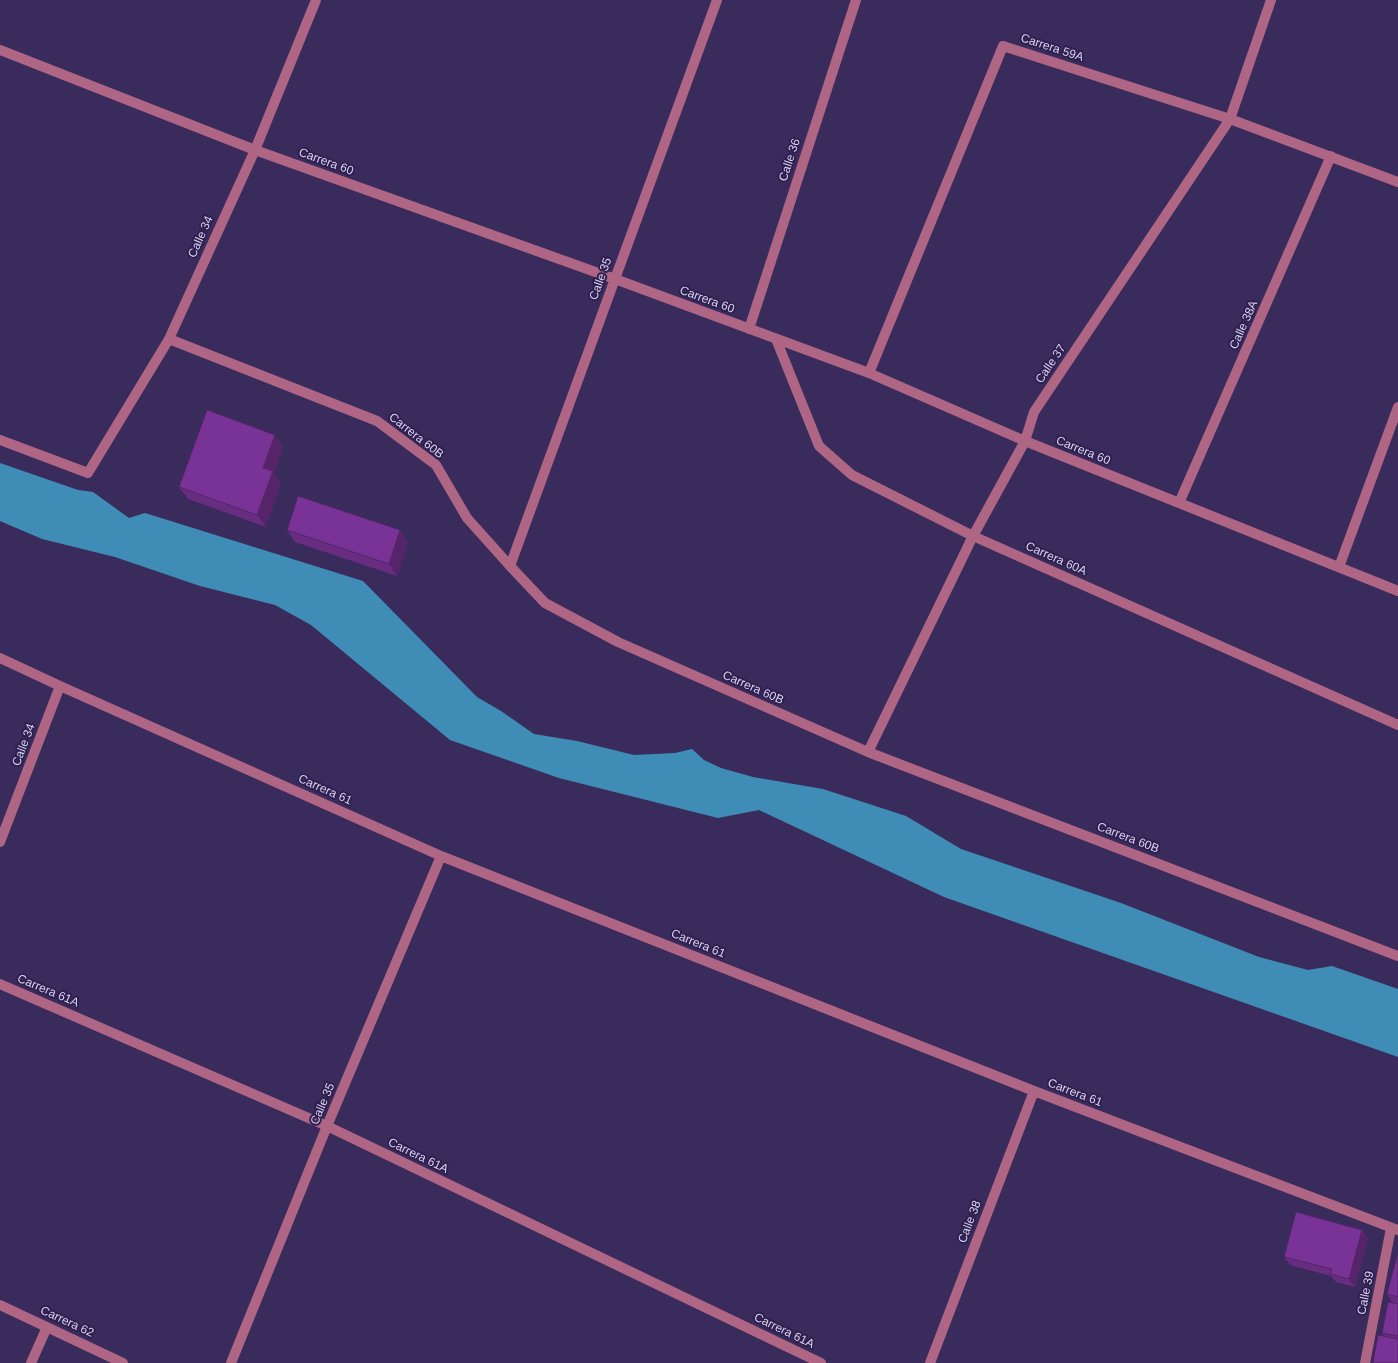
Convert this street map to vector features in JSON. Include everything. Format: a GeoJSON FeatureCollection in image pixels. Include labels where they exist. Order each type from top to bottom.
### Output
{"type":"FeatureCollection","features":[{"type":"Feature","properties":{"kind":"street","name":"Calle 34"},"geometry":{"type":"LineString","coordinates":[[0,440],[88,473],[168,339],[255,150],[316,0]]}},
{"type":"Feature","properties":{"kind":"street","name":"Calle 35"},"geometry":{"type":"LineString","coordinates":[[510,566],[717,0]]}},
{"type":"Feature","properties":{"kind":"street","name":"Calle 36"},"geometry":{"type":"LineString","coordinates":[[749,329],[856,0]]}},
{"type":"Feature","properties":{"kind":"street","name":"Calle 37"},"geometry":{"type":"LineString","coordinates":[[868,752],[973,536],[1025,441],[1034,412],[1230,119],[1271,0]]}},
{"type":"Feature","properties":{"kind":"street","name":"Carrera 59A"},"geometry":{"type":"LineString","coordinates":[[869,373],[1003,46],[1230,119],[1398,182]]}},
{"type":"Feature","properties":{"kind":"street","name":"Carrera 60"},"geometry":{"type":"LineString","coordinates":[[0,50],[255,150],[615,279],[869,373],[1025,441],[1398,590]]}},
{"type":"Feature","properties":{"kind":"street","name":"Calle 38A"},"geometry":{"type":"LineString","coordinates":[[1179,503],[1331,156]]}},
{"type":"Feature","properties":{"kind":"street","name":"Carrera 60B"},"geometry":{"type":"LineString","coordinates":[[168,339],[377,421],[436,465],[467,518],[545,603],[618,642],[868,752],[1398,956]]}},
{"type":"Feature","properties":{"kind":"street","name":"Carrera 60A"},"geometry":{"type":"LineString","coordinates":[[776,339],[819,446],[852,475],[973,536],[1398,725]]}},
{"type":"Feature","properties":{"kind":"street"},"geometry":{"type":"LineString","coordinates":[[1339,567],[1398,407]]}},
{"type":"Feature","properties":{"kind":"street","name":"Carrera 61"},"geometry":{"type":"LineString","coordinates":[[0,658],[442,856],[1034,1091],[1395,1229]]}},
{"type":"Feature","properties":{"kind":"street","name":"Calle 34"},"geometry":{"type":"LineString","coordinates":[[0,842],[60,686]]}},
{"type":"Feature","properties":{"kind":"street","name":"Calle 35"},"geometry":{"type":"LineString","coordinates":[[231,1363],[327,1126],[442,856]]}},
{"type":"Feature","properties":{"kind":"street","name":"Carrera 61A"},"geometry":{"type":"LineString","coordinates":[[0,984],[327,1126],[821,1363]]}},
{"type":"Feature","properties":{"kind":"street","name":"Calle 38"},"geometry":{"type":"LineString","coordinates":[[930,1363],[1034,1091]]}},
{"type":"Feature","properties":{"kind":"street","name":"Calle 39"},"geometry":{"type":"LineString","coordinates":[[1365,1363],[1395,1229]]}},
{"type":"Feature","properties":{"kind":"street","name":"Carrera 62"},"geometry":{"type":"LineString","coordinates":[[0,1305],[123,1363]]}},
{"type":"Feature","properties":{"kind":"street"},"geometry":{"type":"LineString","coordinates":[[31,1363],[47,1326]]}},
{"type":"Feature","properties":{"kind":"water"},"geometry":{"type":"Polygon","coordinates":[[[0,463],[78,490],[93,492],[129,518],[145,513],[363,581],[477,697],[534,734],[577,741],[634,755],[675,753],[692,749],[704,760],[721,768],[753,777],[823,789],[906,816],[961,849],[1121,903],[1259,957],[1308,970],[1332,966],[1398,989],[1398,1057],[944,897],[759,810],[718,818],[559,778],[450,740],[311,625],[275,605],[200,586],[115,557],[42,539],[0,521],[0,463]]]}},
{"type":"Feature","properties":{"kind":"building"},"geometry":{"type":"Polygon","coordinates":[[[207,410],[275,435],[263,468],[273,471],[257,515],[179,487],[207,410]]]}},
{"type":"Feature","properties":{"kind":"building"},"geometry":{"type":"Polygon","coordinates":[[[298,496],[400,530],[389,564],[287,530],[298,496]]]}},
{"type":"Feature","properties":{"kind":"building"},"geometry":{"type":"Polygon","coordinates":[[[1296,1212],[1362,1230],[1349,1279],[1330,1274],[1332,1269],[1284,1257],[1296,1212]]]}},
{"type":"Feature","properties":{"kind":"building"},"geometry":{"type":"Polygon","coordinates":[[[1398,1256],[1398,1297],[1387,1294],[1398,1256]]]}},
{"type":"Feature","properties":{"kind":"building"},"geometry":{"type":"Polygon","coordinates":[[[1388,1302],[1398,1304],[1398,1336],[1382,1333],[1388,1302]]]}},
{"type":"Feature","properties":{"kind":"building"},"geometry":{"type":"Polygon","coordinates":[[[1378,1335],[1398,1339],[1398,1363],[1373,1363],[1378,1335]]]}}]}
